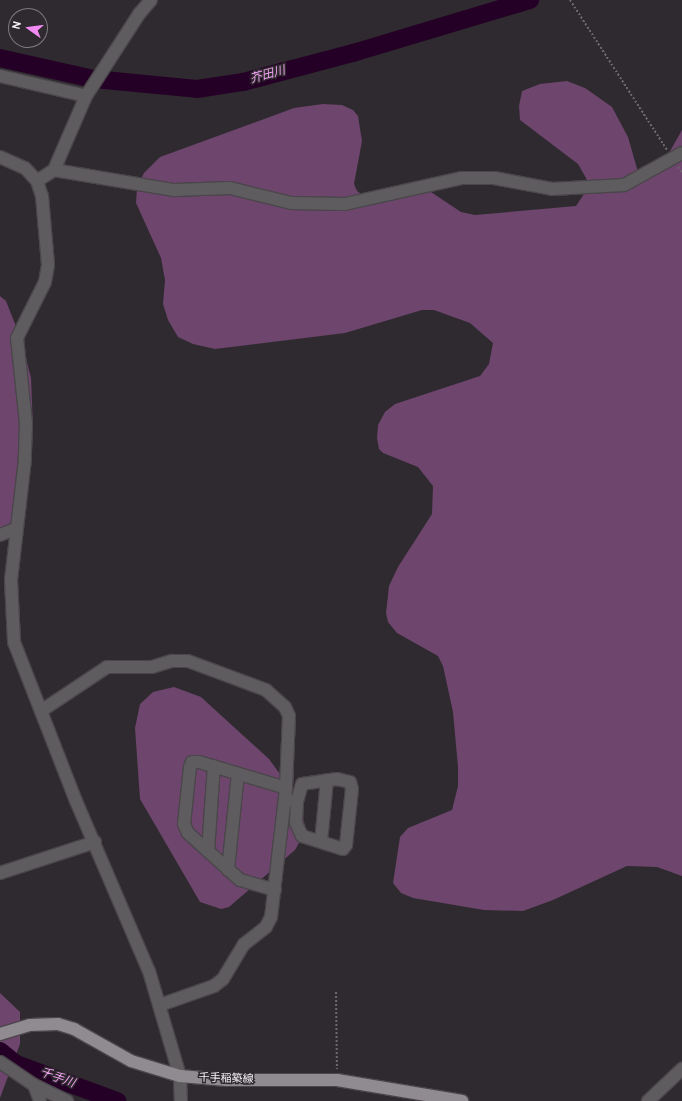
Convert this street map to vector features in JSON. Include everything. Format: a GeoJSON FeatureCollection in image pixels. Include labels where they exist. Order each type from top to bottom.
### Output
{"type":"FeatureCollection","features":[{"type":"Feature","properties":{"kind":"main road","name":"千手稲築線"},"geometry":{"type":"LineString","coordinates":[[0,1034],[17,1028],[58,1024],[74,1029],[131,1061],[180,1080],[337,1080],[462,1101]]}},
{"type":"Feature","properties":{"kind":"street"},"geometry":{"type":"LineString","coordinates":[[37,180],[54,170],[86,96],[139,14],[151,0]]}},
{"type":"Feature","properties":{"kind":"street"},"geometry":{"type":"LineString","coordinates":[[0,76],[86,96]]}},
{"type":"Feature","properties":{"kind":"street"},"geometry":{"type":"LineString","coordinates":[[54,170],[174,190],[230,188],[291,203],[346,204],[461,178],[494,178],[552,189],[624,186],[678,156]]}},
{"type":"Feature","properties":{"kind":"street"},"geometry":{"type":"LineString","coordinates":[[0,157],[25,168],[37,180],[42,196],[48,265],[45,282],[17,338],[26,430],[11,580],[11,622],[22,666],[95,842],[160,1005],[180,1080],[181,1101]]}},
{"type":"Feature","properties":{"kind":"street"},"geometry":{"type":"LineString","coordinates":[[0,535],[17,528]]}},
{"type":"Feature","properties":{"kind":"street"},"geometry":{"type":"LineString","coordinates":[[41,711],[107,667],[152,667],[172,661],[188,660],[266,690],[285,707],[289,716],[289,796],[275,890],[266,927],[244,944],[223,979],[214,986],[160,1005]]}},
{"type":"Feature","properties":{"kind":"street"},"geometry":{"type":"LineString","coordinates":[[275,890],[240,880],[208,851],[193,840],[184,824],[192,762],[214,766],[238,774],[289,796]]}},
{"type":"Feature","properties":{"kind":"street"},"geometry":{"type":"LineString","coordinates":[[208,851],[214,766]]}},
{"type":"Feature","properties":{"kind":"street"},"geometry":{"type":"LineString","coordinates":[[228,870],[238,774]]}},
{"type":"Feature","properties":{"kind":"street"},"geometry":{"type":"LineString","coordinates":[[345,779],[352,789],[346,845],[343,849],[307,839],[298,832],[289,796],[302,784],[345,779]]}},
{"type":"Feature","properties":{"kind":"street"},"geometry":{"type":"LineString","coordinates":[[321,842],[327,780]]}},
{"type":"Feature","properties":{"kind":"street"},"geometry":{"type":"LineString","coordinates":[[0,873],[95,842]]}},
{"type":"Feature","properties":{"kind":"street"},"geometry":{"type":"LineString","coordinates":[[0,1062],[34,1085],[67,1101]]}},
{"type":"Feature","properties":{"kind":"street"},"geometry":{"type":"LineString","coordinates":[[648,1101],[682,1068]]}},
{"type":"Feature","properties":{"kind":"street"},"geometry":{"type":"LineString","coordinates":[[34,1085],[40,1101]]}},
{"type":"Feature","properties":{"kind":"path"},"geometry":{"type":"LineString","coordinates":[[570,0],[678,156]]}},
{"type":"Feature","properties":{"kind":"path"},"geometry":{"type":"LineString","coordinates":[[336,992],[337,1080]]}},
{"type":"Feature","properties":{"kind":"shaded area"},"geometry":{"type":"Polygon","coordinates":[[[567,81],[585,88],[612,107],[628,137],[638,172],[645,180],[657,174],[682,130],[682,876],[657,867],[627,866],[553,900],[523,911],[484,910],[413,898],[401,893],[393,883],[400,837],[408,828],[452,810],[458,786],[458,767],[453,712],[443,666],[438,656],[397,633],[388,622],[386,613],[389,586],[398,567],[432,514],[433,486],[418,467],[383,453],[379,449],[377,438],[378,425],[385,412],[395,404],[480,376],[489,364],[493,343],[470,323],[434,310],[422,310],[345,333],[215,349],[193,344],[178,337],[168,320],[163,304],[165,280],[161,258],[136,203],[137,188],[144,173],[160,157],[294,108],[323,104],[342,105],[353,110],[358,116],[362,141],[354,184],[357,191],[364,196],[410,183],[425,188],[461,212],[475,215],[576,206],[588,188],[586,178],[578,164],[520,120],[519,106],[522,91],[540,84],[567,81]]]}},
{"type":"Feature","properties":{"kind":"shaded area"},"geometry":{"type":"Polygon","coordinates":[[[0,296],[6,301],[21,339],[31,378],[33,428],[25,478],[13,521],[0,530],[0,296]]]}},
{"type":"Feature","properties":{"kind":"shaded area"},"geometry":{"type":"Polygon","coordinates":[[[174,687],[201,697],[269,759],[293,792],[302,814],[306,830],[295,850],[229,907],[221,909],[200,902],[140,799],[135,728],[140,704],[153,692],[174,687]]]}},
{"type":"Feature","properties":{"kind":"shaded area"},"geometry":{"type":"Polygon","coordinates":[[[0,993],[20,1012],[20,1044],[0,1098],[0,993]]]}},
{"type":"Feature","properties":{"kind":"waterway","name":"芥田川"},"geometry":{"type":"LineString","coordinates":[[0,58],[94,79],[197,89],[243,82],[353,53],[530,0]]}},
{"type":"Feature","properties":{"kind":"waterway","name":"千手川"},"geometry":{"type":"LineString","coordinates":[[0,1051],[16,1064],[117,1101]]}}]}
